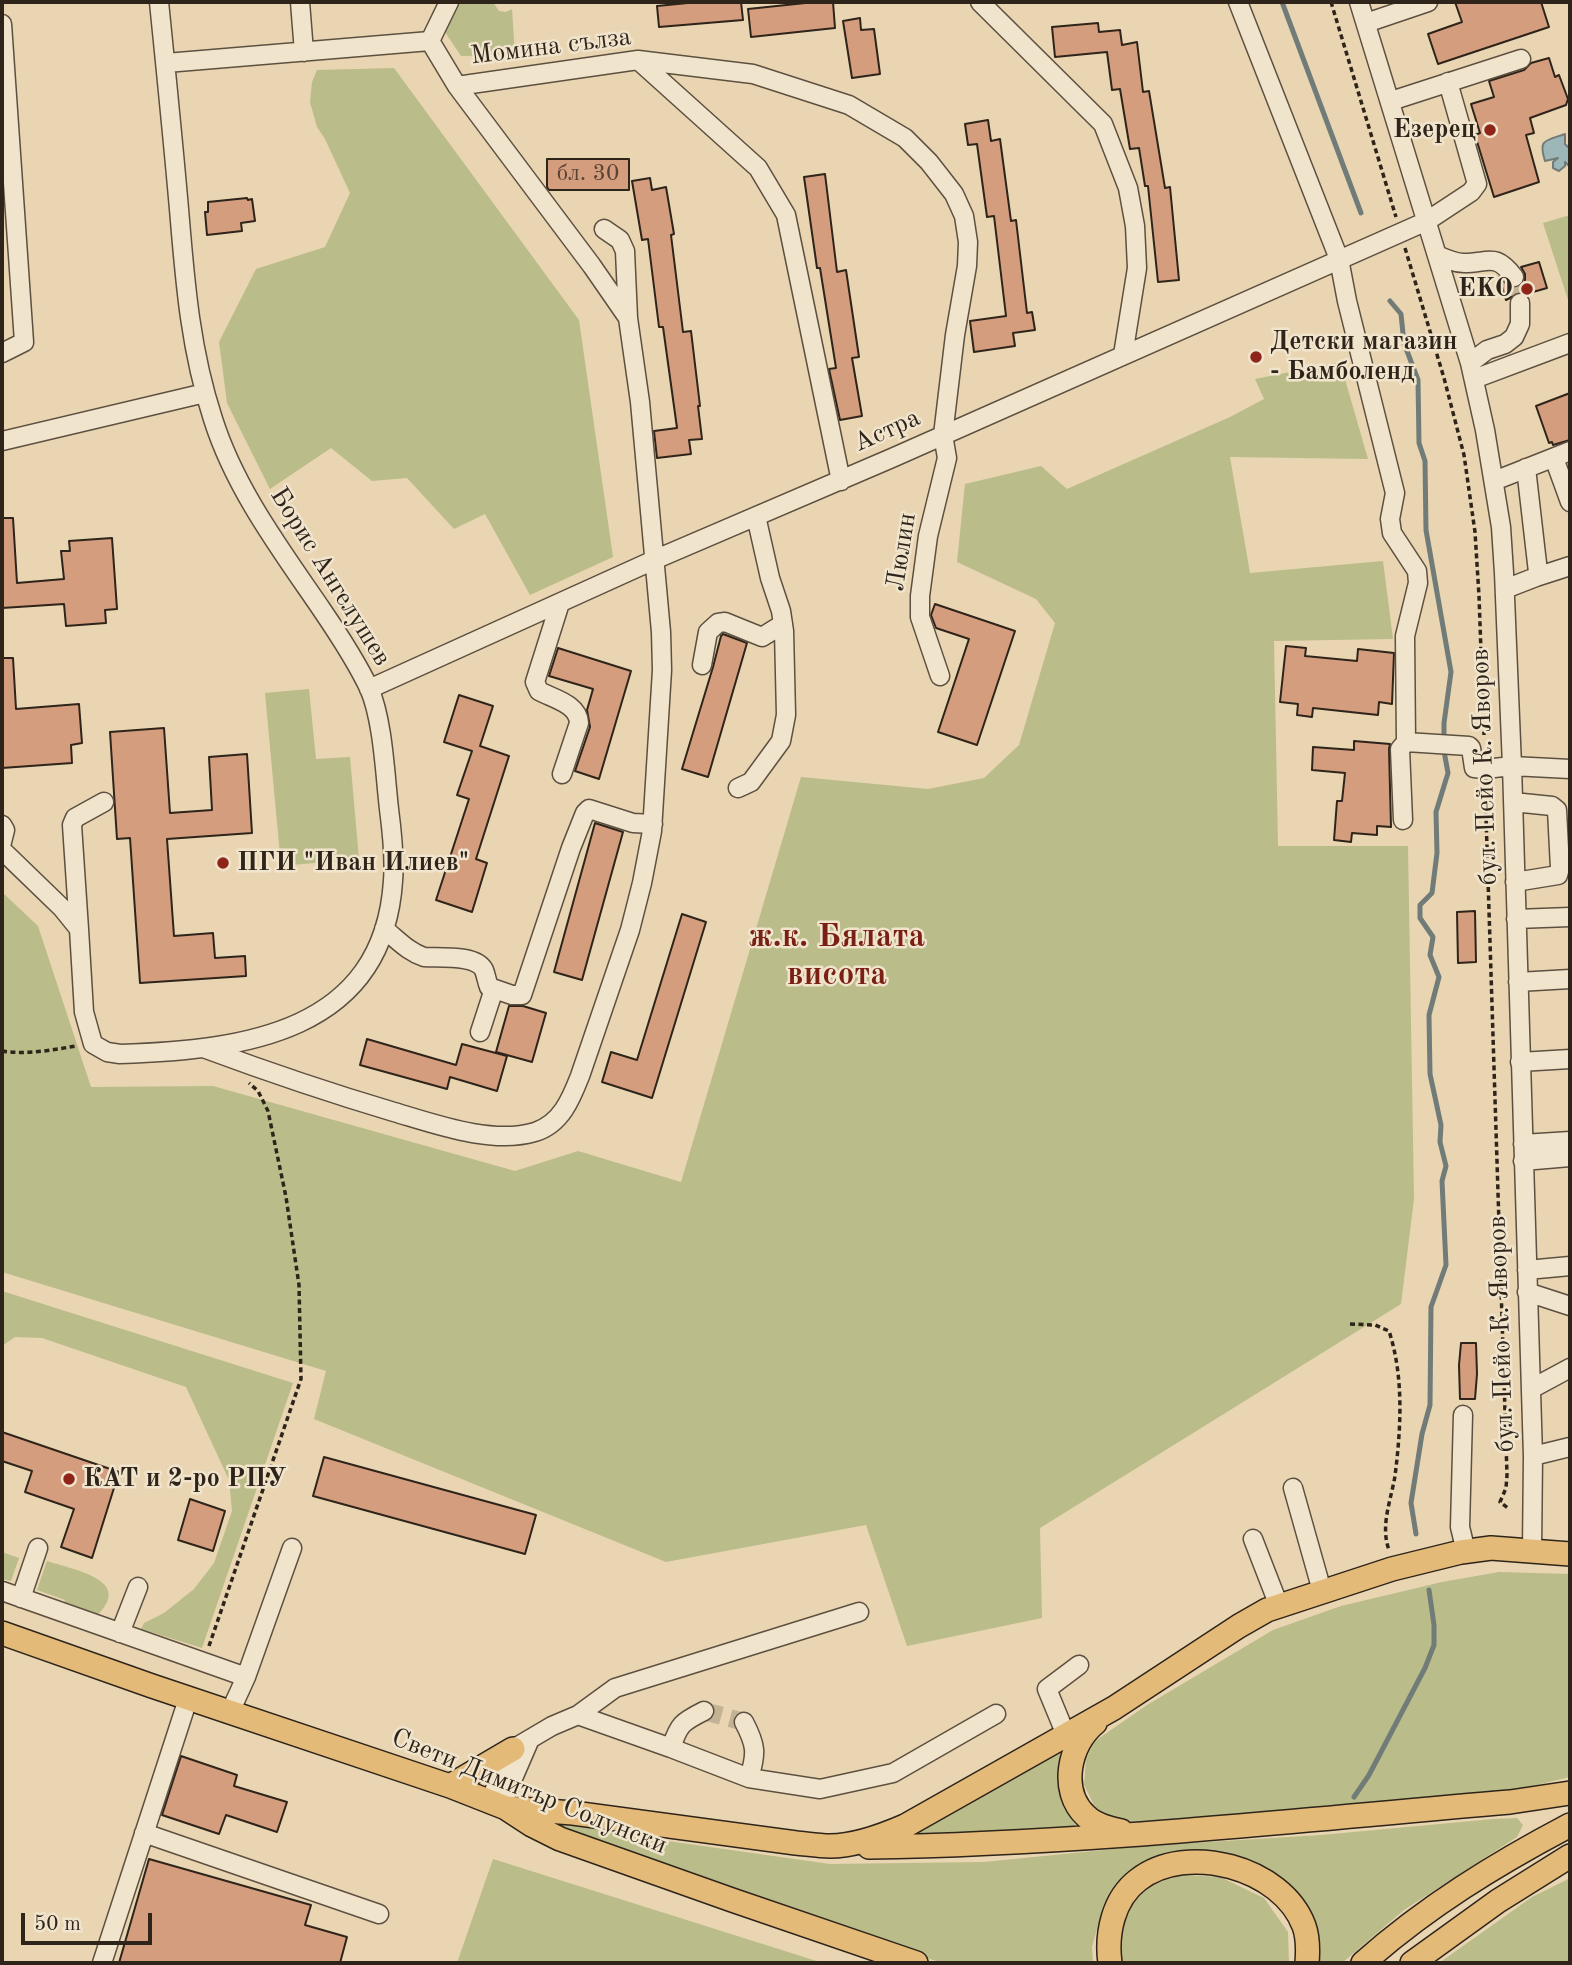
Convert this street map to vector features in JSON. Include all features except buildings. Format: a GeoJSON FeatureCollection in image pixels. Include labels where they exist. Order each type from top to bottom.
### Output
{"type":"FeatureCollection","features":[{"type":"Feature","properties":{"kind":"main road"},"geometry":{"type":"LineString","coordinates":[[832,1846],[874,1838],[905,1826],[1114,1708],[1239,1626],[1279,1606],[1396,1568],[1466,1552],[1492,1548],[1570,1554]]}},
{"type":"Feature","properties":{"kind":"main road","name":"Свети Димитър Солунски"},"geometry":{"type":"LineString","coordinates":[[2,1633],[188,1699],[450,1786],[499,1805],[561,1839],[916,1963]]}},
{"type":"Feature","properties":{"kind":"main road"},"geometry":{"type":"LineString","coordinates":[[1114,1708],[1091,1726],[1080,1740],[1073,1754],[1070,1771],[1072,1789],[1076,1805],[1087,1817],[1100,1825],[1130,1834]]}},
{"type":"Feature","properties":{"kind":"main road"},"geometry":{"type":"LineString","coordinates":[[450,1786],[522,1744]]}},
{"type":"Feature","properties":{"kind":"main road"},"geometry":{"type":"LineString","coordinates":[[499,1805],[762,1840],[832,1846],[987,1844],[1130,1834],[1510,1802],[1570,1793]]}},
{"type":"Feature","properties":{"kind":"main road"},"geometry":{"type":"LineString","coordinates":[[1363,1963],[1473,1880],[1570,1825]]}},
{"type":"Feature","properties":{"kind":"main road"},"geometry":{"type":"LineString","coordinates":[[1412,1963],[1498,1901],[1570,1856]]}},
{"type":"Feature","properties":{"kind":"main road"},"geometry":{"type":"LineString","coordinates":[[1110,1963],[1108,1948],[1115,1911],[1136,1881],[1151,1871],[1193,1862],[1231,1866],[1262,1878],[1279,1890],[1289,1901],[1304,1927],[1307,1963]]}},
{"type":"Feature","properties":{"kind":"street","name":"Борис Ангелушев"},"geometry":{"type":"LineString","coordinates":[[93,1044],[107,1052],[120,1054],[206,1049],[287,1028],[333,1004],[351,989],[364,973],[376,951],[390,905],[394,879],[380,738],[369,689],[346,647],[258,515],[218,436],[195,356],[187,307],[159,2]]}},
{"type":"Feature","properties":{"kind":"street"},"geometry":{"type":"LineString","coordinates":[[300,2],[304,52]]}},
{"type":"Feature","properties":{"kind":"street"},"geometry":{"type":"LineString","coordinates":[[430,41],[449,2]]}},
{"type":"Feature","properties":{"kind":"street"},"geometry":{"type":"LineString","coordinates":[[980,2],[1103,124],[1128,188],[1135,226],[1137,268],[1123,355]]}},
{"type":"Feature","properties":{"kind":"street"},"geometry":{"type":"LineString","coordinates":[[1238,2],[1339,259],[1395,493],[1390,519],[1392,533],[1417,571],[1418,583],[1405,636],[1414,742]]}},
{"type":"Feature","properties":{"kind":"street","name":"бул. Пейо К. Яворов"},"geometry":{"type":"LineString","coordinates":[[1359,2],[1472,371],[1501,527],[1512,766],[1533,1456],[1531,1550]]}},
{"type":"Feature","properties":{"kind":"street"},"geometry":{"type":"LineString","coordinates":[[1366,23],[1427,2]]}},
{"type":"Feature","properties":{"kind":"street"},"geometry":{"type":"LineString","coordinates":[[2,23],[24,342],[2,354]]}},
{"type":"Feature","properties":{"kind":"street"},"geometry":{"type":"LineString","coordinates":[[166,63],[430,41]]}},
{"type":"Feature","properties":{"kind":"street"},"geometry":{"type":"LineString","coordinates":[[430,41],[457,86],[628,318]]}},
{"type":"Feature","properties":{"kind":"street"},"geometry":{"type":"LineString","coordinates":[[1391,101],[1521,58]]}},
{"type":"Feature","properties":{"kind":"street"},"geometry":{"type":"LineString","coordinates":[[638,60],[758,168],[786,215],[841,481]]}},
{"type":"Feature","properties":{"kind":"street","name":"Момина сълза"},"geometry":{"type":"LineString","coordinates":[[457,86],[638,60],[753,74],[849,105],[905,138],[929,162],[954,194],[964,216],[968,242],[943,435]]}},
{"type":"Feature","properties":{"kind":"street","name":"Астра"},"geometry":{"type":"LineString","coordinates":[[369,689],[654,560],[841,481],[1427,221],[1471,192],[1477,184],[1448,82]]}},
{"type":"Feature","properties":{"kind":"street"},"geometry":{"type":"LineString","coordinates":[[206,1049],[322,1091],[454,1130],[499,1137],[535,1132],[548,1125],[560,1116],[572,1097],[629,930],[642,883],[653,824],[662,670],[661,632],[640,402],[628,318],[625,250],[620,240],[604,229]]}},
{"type":"Feature","properties":{"kind":"street"},"geometry":{"type":"LineString","coordinates":[[1437,256],[1455,262],[1498,262],[1514,277]]}},
{"type":"Feature","properties":{"kind":"street"},"geometry":{"type":"LineString","coordinates":[[1472,371],[1487,349],[1505,344],[1514,337],[1520,324],[1520,303]]}},
{"type":"Feature","properties":{"kind":"street"},"geometry":{"type":"LineString","coordinates":[[1472,371],[1570,343]]}},
{"type":"Feature","properties":{"kind":"street"},"geometry":{"type":"LineString","coordinates":[[2,441],[205,393]]}},
{"type":"Feature","properties":{"kind":"street","name":"Люлин"},"geometry":{"type":"LineString","coordinates":[[940,676],[920,617],[920,596],[928,536],[947,458],[943,435]]}},
{"type":"Feature","properties":{"kind":"street"},"geometry":{"type":"LineString","coordinates":[[1494,481],[1562,454],[1570,502]]}},
{"type":"Feature","properties":{"kind":"street"},"geometry":{"type":"LineString","coordinates":[[1526,468],[1538,572],[1536,577]]}},
{"type":"Feature","properties":{"kind":"street"},"geometry":{"type":"LineString","coordinates":[[738,788],[751,782],[781,741],[786,715],[786,646],[783,624],[756,516]]}},
{"type":"Feature","properties":{"kind":"street"},"geometry":{"type":"LineString","coordinates":[[1505,589],[1570,566]]}},
{"type":"Feature","properties":{"kind":"street"},"geometry":{"type":"LineString","coordinates":[[560,603],[536,682],[539,691],[564,702],[578,716],[579,723],[562,774]]}},
{"type":"Feature","properties":{"kind":"street"},"geometry":{"type":"LineString","coordinates":[[702,664],[708,632],[718,622],[725,622],[762,637],[783,624]]}},
{"type":"Feature","properties":{"kind":"street"},"geometry":{"type":"LineString","coordinates":[[1403,820],[1400,749],[1414,742],[1469,746],[1474,768],[1512,766],[1570,769]]}},
{"type":"Feature","properties":{"kind":"street"},"geometry":{"type":"LineString","coordinates":[[93,1044],[84,1012],[72,825],[75,818],[104,802]]}},
{"type":"Feature","properties":{"kind":"street"},"geometry":{"type":"LineString","coordinates":[[1513,802],[1552,806],[1557,810],[1560,868],[1558,875],[1515,882]]}},
{"type":"Feature","properties":{"kind":"street"},"geometry":{"type":"LineString","coordinates":[[384,929],[417,955],[467,958],[474,961],[484,970],[489,987],[512,995],[522,995],[585,813],[589,809],[633,823],[653,824]]}},
{"type":"Feature","properties":{"kind":"street"},"geometry":{"type":"LineString","coordinates":[[2,825],[5,830],[2,842]]}},
{"type":"Feature","properties":{"kind":"street"},"geometry":{"type":"LineString","coordinates":[[2,850],[62,908],[79,929]]}},
{"type":"Feature","properties":{"kind":"street"},"geometry":{"type":"LineString","coordinates":[[1516,919],[1570,917]]}},
{"type":"Feature","properties":{"kind":"street"},"geometry":{"type":"LineString","coordinates":[[1518,982],[1570,979]]}},
{"type":"Feature","properties":{"kind":"street"},"geometry":{"type":"LineString","coordinates":[[480,1032],[494,989]]}},
{"type":"Feature","properties":{"kind":"street"},"geometry":{"type":"LineString","coordinates":[[1520,1062],[1570,1059]]}},
{"type":"Feature","properties":{"kind":"street"},"geometry":{"type":"LineString","coordinates":[[1523,1153],[1570,1141]]}},
{"type":"Feature","properties":{"kind":"street"},"geometry":{"type":"LineString","coordinates":[[1523,1153],[1570,1157]]}},
{"type":"Feature","properties":{"kind":"street"},"geometry":{"type":"LineString","coordinates":[[1527,1270],[1570,1266]]}},
{"type":"Feature","properties":{"kind":"street"},"geometry":{"type":"LineString","coordinates":[[1527,1292],[1570,1306]]}},
{"type":"Feature","properties":{"kind":"street"},"geometry":{"type":"LineString","coordinates":[[1531,1389],[1570,1368]]}},
{"type":"Feature","properties":{"kind":"street"},"geometry":{"type":"LineString","coordinates":[[1463,1415],[1460,1527],[1466,1552]]}},
{"type":"Feature","properties":{"kind":"street"},"geometry":{"type":"LineString","coordinates":[[1533,1456],[1570,1447]]}},
{"type":"Feature","properties":{"kind":"street"},"geometry":{"type":"LineString","coordinates":[[1293,1488],[1322,1591]]}},
{"type":"Feature","properties":{"kind":"street"},"geometry":{"type":"LineString","coordinates":[[1253,1539],[1279,1606]]}},
{"type":"Feature","properties":{"kind":"street"},"geometry":{"type":"LineString","coordinates":[[20,1598],[38,1548]]}},
{"type":"Feature","properties":{"kind":"street"},"geometry":{"type":"LineString","coordinates":[[230,1712],[246,1677],[292,1548]]}},
{"type":"Feature","properties":{"kind":"street"},"geometry":{"type":"LineString","coordinates":[[120,1633],[138,1587]]}},
{"type":"Feature","properties":{"kind":"street"},"geometry":{"type":"LineString","coordinates":[[2,1591],[246,1677]]}},
{"type":"Feature","properties":{"kind":"street"},"geometry":{"type":"LineString","coordinates":[[499,1805],[507,1758],[522,1744],[578,1714],[615,1688],[859,1612]]}},
{"type":"Feature","properties":{"kind":"street"},"geometry":{"type":"LineString","coordinates":[[1066,1735],[1047,1689],[1079,1665]]}},
{"type":"Feature","properties":{"kind":"street"},"geometry":{"type":"LineString","coordinates":[[102,1963],[188,1699]]}},
{"type":"Feature","properties":{"kind":"street"},"geometry":{"type":"LineString","coordinates":[[671,1748],[677,1730],[687,1720],[704,1711]]}},
{"type":"Feature","properties":{"kind":"street"},"geometry":{"type":"LineString","coordinates":[[578,1714],[749,1778],[820,1789],[893,1773],[996,1714]]}},
{"type":"Feature","properties":{"kind":"street"},"geometry":{"type":"LineString","coordinates":[[744,1722],[753,1740],[756,1758],[749,1778]]}},
{"type":"Feature","properties":{"kind":"street"},"geometry":{"type":"LineString","coordinates":[[144,1833],[379,1914]]}},
{"type":"Feature","properties":{"kind":"path"},"geometry":{"type":"LineString","coordinates":[[2,1051],[35,1052],[93,1044]]}},
{"type":"Feature","properties":{"kind":"path"},"geometry":{"type":"LineString","coordinates":[[204,1662],[301,1379],[299,1285],[286,1197],[268,1111],[258,1091],[235,1072],[235,1060]]}},
{"type":"Feature","properties":{"kind":"path"},"geometry":{"type":"LineString","coordinates":[[1350,1324],[1375,1325],[1389,1331],[1398,1362],[1398,1438],[1386,1534],[1396,1568]]}},
{"type":"Feature","properties":{"kind":"path"},"geometry":{"type":"LineString","coordinates":[[1500,1503],[1508,1508]]}},
{"type":"Feature","properties":{"kind":"green space"},"geometry":{"type":"Polygon","coordinates":[[[457,2],[493,2],[499,11],[512,9],[515,55],[461,56],[443,29],[457,2]]]}},
{"type":"Feature","properties":{"kind":"green space"},"geometry":{"type":"Polygon","coordinates":[[[394,68],[579,320],[613,557],[530,595],[485,514],[454,529],[407,478],[372,481],[331,448],[270,489],[227,403],[219,342],[256,269],[325,247],[350,193],[317,127],[310,102],[312,82],[317,70],[394,68]]]}},
{"type":"Feature","properties":{"kind":"green space"},"geometry":{"type":"Polygon","coordinates":[[[1570,215],[1570,306],[1543,223],[1570,215]]]}},
{"type":"Feature","properties":{"kind":"green space"},"geometry":{"type":"Polygon","coordinates":[[[1340,362],[1368,459],[1230,457],[1250,573],[1383,561],[1393,639],[1274,641],[1278,846],[1408,846],[1414,1199],[1401,1304],[1040,1528],[1042,1618],[907,1646],[866,1525],[666,1562],[314,1419],[326,1371],[2,1272],[2,892],[38,926],[91,1087],[213,1086],[515,1171],[578,1151],[681,1182],[801,777],[928,789],[984,778],[1019,745],[1055,623],[1036,599],[957,562],[965,484],[1041,466],[1067,489],[1230,417],[1264,399],[1255,379],[1340,362]]]}},
{"type":"Feature","properties":{"kind":"green space"},"geometry":{"type":"Polygon","coordinates":[[[309,689],[316,759],[350,757],[359,859],[281,866],[265,693],[309,689]]]}},
{"type":"Feature","properties":{"kind":"green space"},"geometry":{"type":"Polygon","coordinates":[[[2,1291],[293,1383],[202,1648],[141,1629],[144,1623],[164,1613],[194,1589],[214,1563],[232,1511],[229,1480],[186,1387],[42,1338],[15,1337],[2,1346],[2,1291]]]}},
{"type":"Feature","properties":{"kind":"green space"},"geometry":{"type":"Polygon","coordinates":[[[2,1552],[19,1558],[11,1581],[2,1579],[2,1552]]]}},
{"type":"Feature","properties":{"kind":"green space"},"geometry":{"type":"Polygon","coordinates":[[[47,1561],[87,1574],[106,1587],[109,1596],[104,1607],[91,1621],[62,1611],[65,1600],[37,1590],[47,1561]]]}},
{"type":"Feature","properties":{"kind":"green space"},"geometry":{"type":"Polygon","coordinates":[[[1499,1572],[1570,1574],[1570,1777],[1491,1796],[1129,1825],[1115,1822],[1096,1809],[1084,1785],[1086,1759],[1095,1741],[1147,1705],[1273,1630],[1341,1606],[1442,1582],[1499,1572]]]}},
{"type":"Feature","properties":{"kind":"green space"},"geometry":{"type":"Polygon","coordinates":[[[1063,1749],[1066,1807],[1078,1829],[945,1836],[912,1834],[1063,1749]]]}},
{"type":"Feature","properties":{"kind":"green space"},"geometry":{"type":"Polygon","coordinates":[[[545,1818],[618,1834],[830,1864],[984,1862],[1143,1846],[1321,1835],[1493,1819],[1517,1818],[1523,1825],[1517,1837],[1404,1910],[1342,1963],[1314,1963],[1305,1915],[1243,1864],[1127,1876],[1104,1904],[1092,1947],[1093,1963],[942,1963],[540,1825],[545,1818]]]}},
{"type":"Feature","properties":{"kind":"green space"},"geometry":{"type":"Polygon","coordinates":[[[493,1859],[823,1963],[457,1963],[493,1859]]]}},
{"type":"Feature","properties":{"kind":"green space"},"geometry":{"type":"Polygon","coordinates":[[[1182,1875],[1220,1877],[1264,1898],[1288,1932],[1289,1963],[1118,1963],[1123,1914],[1146,1886],[1182,1875]]]}},
{"type":"Feature","properties":{"kind":"green space"},"geometry":{"type":"Polygon","coordinates":[[[1570,1878],[1570,1963],[1439,1963],[1532,1897],[1570,1878]]]}},
{"type":"Feature","properties":{"kind":"water"},"geometry":{"type":"Polygon","coordinates":[[[1565,134],[1565,144],[1570,149],[1570,167],[1565,162],[1565,166],[1559,171],[1553,168],[1553,162],[1558,158],[1545,161],[1542,148],[1548,140],[1565,134]]]}},
{"type":"Feature","properties":{"kind":"waterway"},"geometry":{"type":"LineString","coordinates":[[1282,2],[1361,213]]}},
{"type":"Feature","properties":{"kind":"waterway"},"geometry":{"type":"LineString","coordinates":[[1390,301],[1401,314],[1404,343],[1418,380],[1419,443],[1425,461],[1426,530],[1451,672],[1444,723],[1444,751],[1448,773],[1436,812],[1437,853],[1432,893],[1420,905],[1420,918],[1433,937],[1430,955],[1439,977],[1429,1015],[1430,1074],[1446,1166],[1442,1181],[1446,1265],[1431,1307],[1430,1405],[1422,1434],[1411,1503],[1416,1534]]}},
{"type":"Feature","properties":{"kind":"waterway"},"geometry":{"type":"LineString","coordinates":[[1354,1797],[1369,1775],[1425,1668],[1434,1645],[1429,1590]]}},
{"type":"Feature","properties":{"kind":"tunnel"},"geometry":{"type":"LineString","coordinates":[[1514,277],[1520,303]]}},
{"type":"Feature","properties":{"kind":"tunnel"},"geometry":{"type":"LineString","coordinates":[[704,1711],[744,1722]]}},
{"type":"Feature","properties":{"kind":"place","name":"Езерец"},"geometry":{"type":"Point","coordinates":[1490,130]}},
{"type":"Feature","properties":{"kind":"place","name":"EKO"},"geometry":{"type":"Point","coordinates":[1527,289]}},
{"type":"Feature","properties":{"kind":"place","name":"Детски магазин - Бамболенд"},"geometry":{"type":"Point","coordinates":[1256,357]}},
{"type":"Feature","properties":{"kind":"place","name":"ПГИ \"Иван Илиев\""},"geometry":{"type":"Point","coordinates":[223,863]}},
{"type":"Feature","properties":{"kind":"place","name":"КАТ и 2-ро РПУ"},"geometry":{"type":"Point","coordinates":[69,1479]}},
{"type":"Feature","properties":{"kind":"district","name":"ж.к. Бялата висота"},"geometry":{"type":"Point","coordinates":[837,956]}}]}
